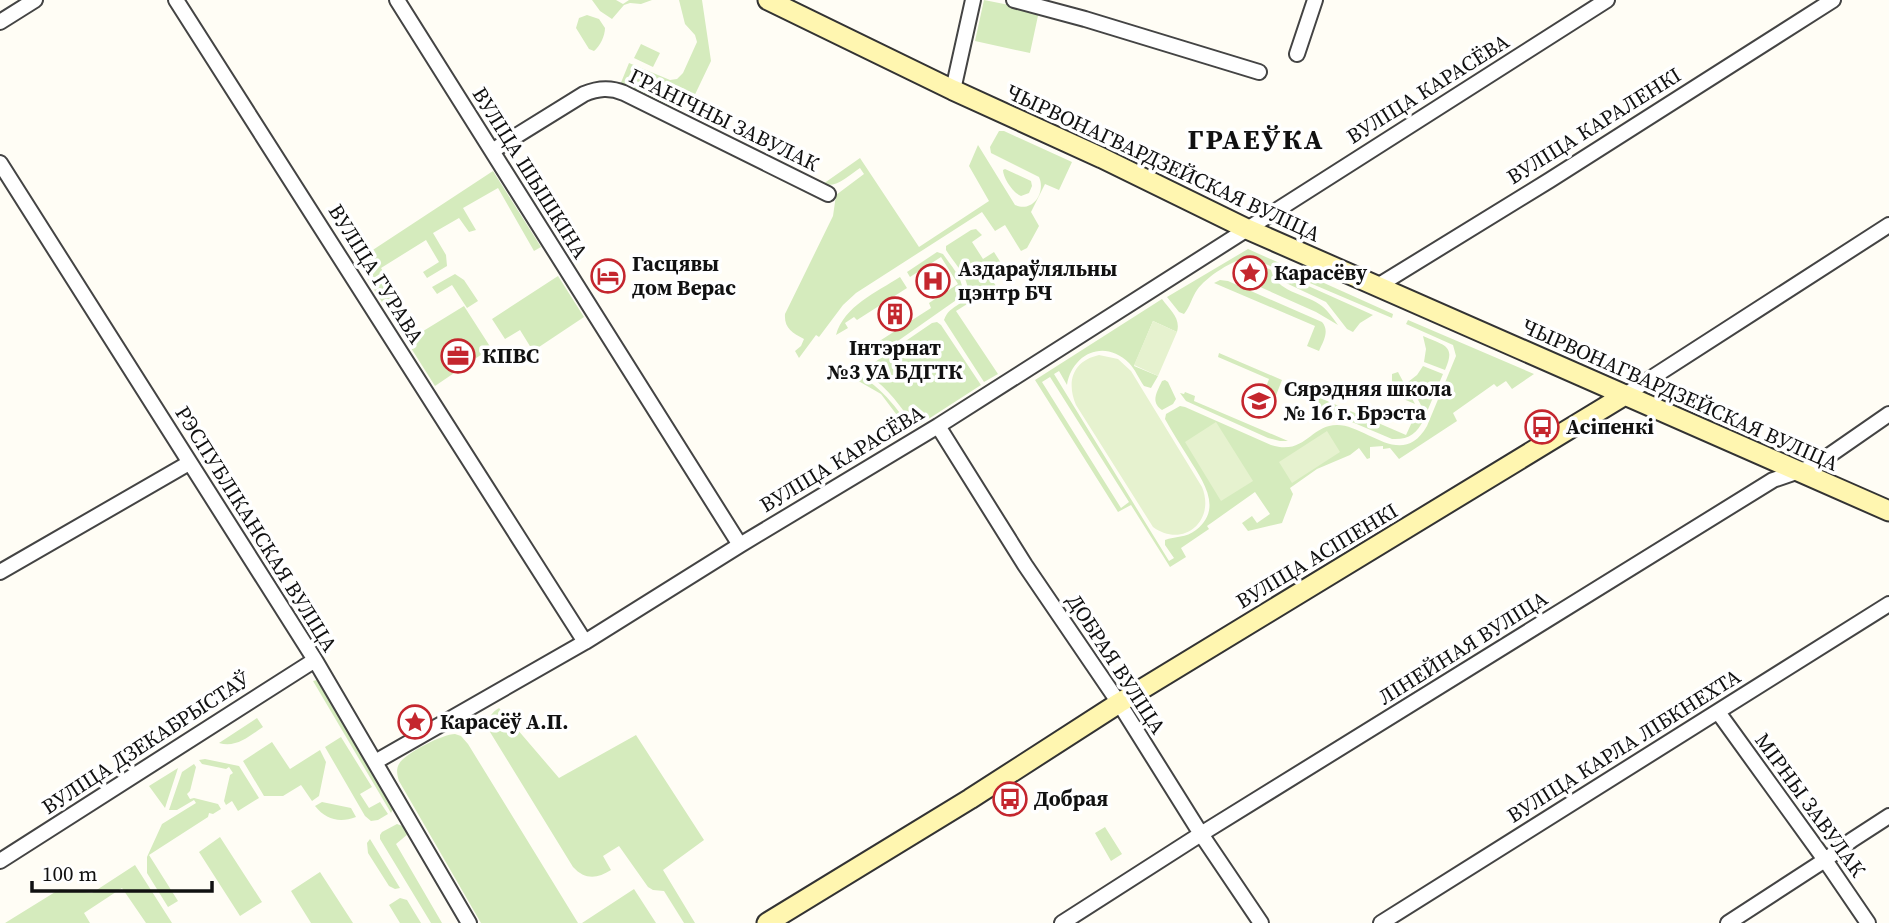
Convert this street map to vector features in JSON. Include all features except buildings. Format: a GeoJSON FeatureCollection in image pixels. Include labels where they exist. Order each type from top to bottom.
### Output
{"type":"FeatureCollection","features":[{"type":"Feature","properties":{"kind":"main road","name":"ЧЫРВОНАГВАРДЗЕЙСКАЯ ВУЛІЦА"},"geometry":{"type":"LineString","coordinates":[[768,0],[1247,229],[1889,511]]}},
{"type":"Feature","properties":{"kind":"main road","name":"ВУЛІЦА АСІПЕНКІ"},"geometry":{"type":"LineString","coordinates":[[767,923],[970,799],[1119,703],[1625,394]]}},
{"type":"Feature","properties":{"kind":"street"},"geometry":{"type":"LineString","coordinates":[[0,22],[35,0]]}},
{"type":"Feature","properties":{"kind":"street","name":"ВУЛІЦА ГУРАВА"},"geometry":{"type":"LineString","coordinates":[[177,0],[585,642]]}},
{"type":"Feature","properties":{"kind":"street","name":"ВУЛІЦА ШЫШКІНА"},"geometry":{"type":"LineString","coordinates":[[397,0],[740,545]]}},
{"type":"Feature","properties":{"kind":"street"},"geometry":{"type":"LineString","coordinates":[[953,90],[973,0]]}},
{"type":"Feature","properties":{"kind":"street"},"geometry":{"type":"LineString","coordinates":[[1014,0],[1259,72]]}},
{"type":"Feature","properties":{"kind":"street"},"geometry":{"type":"LineString","coordinates":[[1297,54],[1315,0]]}},
{"type":"Feature","properties":{"kind":"street","name":"ВУЛІЦА КАРАСЁВА"},"geometry":{"type":"LineString","coordinates":[[375,762],[585,642],[938,426],[1607,0]]}},
{"type":"Feature","properties":{"kind":"street","name":"ВУЛІЦА КАРАЛЕНКІ"},"geometry":{"type":"LineString","coordinates":[[1376,287],[1833,0]]}},
{"type":"Feature","properties":{"kind":"street","name":"ГРАНІЧНЫ ЗАВУЛАК"},"geometry":{"type":"LineString","coordinates":[[492,152],[584,94],[593,90],[610,89],[624,93],[828,194]]}},
{"type":"Feature","properties":{"kind":"street","name":"РЭСПУБЛІКАНСКАЯ ВУЛІЦА"},"geometry":{"type":"LineString","coordinates":[[0,163],[315,660],[469,923]]}},
{"type":"Feature","properties":{"kind":"street","name":"ВУЛІЦА АСІПЕНКІ"},"geometry":{"type":"LineString","coordinates":[[1625,394],[1889,225]]}},
{"type":"Feature","properties":{"kind":"street","name":"ЛІНЕЙНАЯ ВУЛІЦА"},"geometry":{"type":"LineString","coordinates":[[1062,923],[1201,834],[1773,481],[1814,466],[1889,414]]}},
{"type":"Feature","properties":{"kind":"street","name":"ДОБРАЯ ВУЛІЦА"},"geometry":{"type":"LineString","coordinates":[[938,426],[1261,923]]}},
{"type":"Feature","properties":{"kind":"street"},"geometry":{"type":"LineString","coordinates":[[0,572],[189,463]]}},
{"type":"Feature","properties":{"kind":"street","name":"ВУЛІЦА КАРЛА ЛІБКНЕХТА"},"geometry":{"type":"LineString","coordinates":[[1381,923],[1889,604]]}},
{"type":"Feature","properties":{"kind":"street","name":"ВУЛІЦА ДЗЕКАБРЫСТАЎ"},"geometry":{"type":"LineString","coordinates":[[0,861],[315,660]]}},
{"type":"Feature","properties":{"kind":"street","name":"МІРНЫ ЗАВУЛАК"},"geometry":{"type":"LineString","coordinates":[[1718,712],[1868,923]]}},
{"type":"Feature","properties":{"kind":"street"},"geometry":{"type":"LineString","coordinates":[[1728,923],[1889,816]]}},
{"type":"Feature","properties":{"kind":"green space"},"geometry":{"type":"Polygon","coordinates":[[[592,0],[616,0],[623,4],[629,0],[652,0],[624,5],[612,19],[600,11],[592,0]]]}},
{"type":"Feature","properties":{"kind":"green space"},"geometry":{"type":"Polygon","coordinates":[[[679,0],[702,0],[711,61],[689,107],[673,99],[668,110],[620,85],[629,63],[670,80],[677,79],[683,73],[697,42],[695,35],[685,24],[679,0]]]}},
{"type":"Feature","properties":{"kind":"green space"},"geometry":{"type":"Polygon","coordinates":[[[984,0],[1039,11],[1030,53],[975,41],[984,0]]]}},
{"type":"Feature","properties":{"kind":"green space"},"geometry":{"type":"Polygon","coordinates":[[[587,15],[599,19],[605,28],[602,41],[594,51],[589,49],[576,28],[579,18],[587,15]]]}},
{"type":"Feature","properties":{"kind":"green space"},"geometry":{"type":"Polygon","coordinates":[[[641,44],[660,53],[653,67],[634,58],[641,44]]]}},
{"type":"Feature","properties":{"kind":"green space"},"geometry":{"type":"Polygon","coordinates":[[[999,131],[1072,162],[1059,190],[1045,184],[1031,212],[1039,226],[1027,248],[1021,251],[1005,225],[995,231],[982,212],[856,293],[843,305],[819,337],[816,335],[799,358],[795,351],[804,339],[790,330],[785,314],[833,216],[836,195],[864,174],[860,168],[838,183],[823,184],[860,158],[919,247],[989,201],[969,166],[978,145],[1015,205],[1027,206],[1036,200],[1041,189],[1039,177],[991,153],[990,147],[999,131]]]}},
{"type":"Feature","properties":{"kind":"green space"},"geometry":{"type":"Polygon","coordinates":[[[1005,169],[1031,181],[1029,193],[1021,196],[1015,192],[1005,177],[1005,169]]]}},
{"type":"Feature","properties":{"kind":"green space"},"geometry":{"type":"Polygon","coordinates":[[[493,171],[541,247],[534,251],[498,188],[463,208],[476,230],[469,232],[459,218],[433,233],[446,255],[447,266],[427,278],[423,272],[439,262],[426,240],[381,268],[420,333],[464,306],[491,348],[435,386],[356,261],[493,171]]]}},
{"type":"Feature","properties":{"kind":"green space"},"geometry":{"type":"Polygon","coordinates":[[[976,229],[982,235],[972,242],[983,259],[994,252],[1001,263],[987,272],[996,286],[956,311],[998,374],[984,382],[944,320],[948,312],[965,298],[968,292],[965,278],[946,246],[976,229]]]}},
{"type":"Feature","properties":{"kind":"green space"},"geometry":{"type":"Polygon","coordinates":[[[1248,249],[1393,314],[1392,318],[1249,257],[1213,274],[1197,290],[1184,314],[1179,312],[1167,297],[1248,249]]]}},
{"type":"Feature","properties":{"kind":"green space"},"geometry":{"type":"Polygon","coordinates":[[[937,252],[943,254],[957,274],[962,285],[962,296],[872,357],[867,349],[931,308],[929,303],[958,284],[941,257],[910,277],[907,272],[937,252]]]}},
{"type":"Feature","properties":{"kind":"green space"},"geometry":{"type":"Polygon","coordinates":[[[1257,263],[1271,270],[1285,288],[1322,306],[1338,325],[1316,312],[1249,282],[1258,276],[1257,263]]]}},
{"type":"Feature","properties":{"kind":"green space"},"geometry":{"type":"Polygon","coordinates":[[[1277,272],[1373,315],[1360,323],[1353,332],[1347,329],[1326,302],[1284,282],[1277,272]]]}},
{"type":"Feature","properties":{"kind":"green space"},"geometry":{"type":"Polygon","coordinates":[[[455,274],[464,280],[478,301],[467,308],[452,285],[437,294],[432,287],[455,274]]]}},
{"type":"Feature","properties":{"kind":"green space"},"geometry":{"type":"Polygon","coordinates":[[[558,276],[584,317],[533,351],[520,330],[505,339],[492,319],[558,276]]]}},
{"type":"Feature","properties":{"kind":"green space"},"geometry":{"type":"Polygon","coordinates":[[[900,277],[907,288],[857,320],[854,317],[845,323],[848,328],[836,335],[846,316],[854,308],[900,277]]]}},
{"type":"Feature","properties":{"kind":"green space"},"geometry":{"type":"Polygon","coordinates":[[[1220,280],[1228,281],[1322,322],[1326,333],[1319,351],[1307,346],[1315,326],[1214,283],[1220,280]]]}},
{"type":"Feature","properties":{"kind":"green space"},"geometry":{"type":"Polygon","coordinates":[[[1162,299],[1171,311],[1176,318],[1177,332],[1153,321],[1134,366],[1158,376],[1151,388],[1144,386],[1129,363],[1119,355],[1109,352],[1090,353],[1082,358],[1070,374],[1067,385],[1059,371],[1054,374],[1169,561],[1174,558],[1165,545],[1165,540],[1196,530],[1209,513],[1208,494],[1204,484],[1165,419],[1166,414],[1180,406],[1271,445],[1282,447],[1300,444],[1320,430],[1337,425],[1395,445],[1407,444],[1417,439],[1427,426],[1456,356],[1453,345],[1406,324],[1408,320],[1534,374],[1512,389],[1506,381],[1497,387],[1494,384],[1453,413],[1457,421],[1399,459],[1390,448],[1383,449],[1383,446],[1370,447],[1370,458],[1367,459],[1359,448],[1350,455],[1317,469],[1290,488],[1293,494],[1282,523],[1248,531],[1242,523],[1252,516],[1257,523],[1270,514],[1255,492],[1181,548],[1186,557],[1170,567],[1131,505],[1118,512],[1035,380],[1162,299]],[[1050,377],[1042,382],[1121,508],[1129,502],[1050,377]]]}},
{"type":"Feature","properties":{"kind":"green space"},"geometry":{"type":"Polygon","coordinates":[[[1153,321],[1177,332],[1158,376],[1134,365],[1153,321]]]}},
{"type":"Feature","properties":{"kind":"green space"},"geometry":{"type":"Polygon","coordinates":[[[937,322],[981,385],[916,427],[888,392],[868,375],[867,370],[872,364],[937,322]]]}},
{"type":"Feature","properties":{"kind":"green space"},"geometry":{"type":"Polygon","coordinates":[[[1423,336],[1443,345],[1449,351],[1445,370],[1424,362],[1426,349],[1423,336]]]}},
{"type":"Feature","properties":{"kind":"green space"},"geometry":{"type":"Polygon","coordinates":[[[1219,353],[1282,380],[1273,403],[1262,398],[1269,379],[1218,357],[1219,353]]]}},
{"type":"Feature","properties":{"kind":"green space"},"geometry":{"type":"Polygon","coordinates":[[[1099,355],[1118,359],[1131,371],[1202,487],[1205,499],[1201,520],[1185,533],[1164,533],[1153,527],[1076,405],[1072,388],[1074,373],[1083,362],[1099,355]]]}},
{"type":"Feature","properties":{"kind":"green space"},"geometry":{"type":"Polygon","coordinates":[[[1423,366],[1443,374],[1426,414],[1408,382],[1423,366]]]}},
{"type":"Feature","properties":{"kind":"green space"},"geometry":{"type":"Polygon","coordinates":[[[841,371],[874,385],[912,429],[909,431],[881,394],[841,371]]]}},
{"type":"Feature","properties":{"kind":"green space"},"geometry":{"type":"Polygon","coordinates":[[[1398,372],[1415,404],[1392,394],[1392,374],[1398,372]]]}},
{"type":"Feature","properties":{"kind":"green space"},"geometry":{"type":"Polygon","coordinates":[[[1165,380],[1176,399],[1162,410],[1155,400],[1162,381],[1165,380]]]}},
{"type":"Feature","properties":{"kind":"green space"},"geometry":{"type":"Polygon","coordinates":[[[1180,393],[1195,396],[1194,401],[1288,441],[1268,438],[1186,401],[1180,393]]]}},
{"type":"Feature","properties":{"kind":"green space"},"geometry":{"type":"Polygon","coordinates":[[[1311,394],[1406,435],[1418,409],[1424,419],[1411,435],[1392,439],[1307,403],[1311,394]]]}},
{"type":"Feature","properties":{"kind":"green space"},"geometry":{"type":"Polygon","coordinates":[[[1216,422],[1253,481],[1221,501],[1185,442],[1216,422]]]}},
{"type":"Feature","properties":{"kind":"green space"},"geometry":{"type":"Polygon","coordinates":[[[1327,431],[1340,452],[1292,483],[1279,462],[1327,431]]]}},
{"type":"Feature","properties":{"kind":"green space"},"geometry":{"type":"Polygon","coordinates":[[[317,680],[392,805],[391,813],[313,681],[317,680]]]}},
{"type":"Feature","properties":{"kind":"green space"},"geometry":{"type":"Polygon","coordinates":[[[499,708],[559,778],[636,735],[704,840],[663,870],[695,923],[684,923],[664,891],[648,887],[619,846],[603,856],[611,870],[606,873],[587,876],[573,867],[490,732],[490,718],[499,708]]]}},
{"type":"Feature","properties":{"kind":"green space"},"geometry":{"type":"Polygon","coordinates":[[[257,718],[263,727],[253,734],[237,743],[219,743],[257,718]]]}},
{"type":"Feature","properties":{"kind":"green space"},"geometry":{"type":"Polygon","coordinates":[[[455,734],[468,744],[578,923],[481,923],[397,774],[399,764],[416,750],[455,734]]]}},
{"type":"Feature","properties":{"kind":"green space"},"geometry":{"type":"Polygon","coordinates":[[[341,737],[372,787],[360,794],[369,808],[380,802],[388,814],[378,820],[371,821],[365,816],[325,747],[341,737]]]}},
{"type":"Feature","properties":{"kind":"green space"},"geometry":{"type":"Polygon","coordinates":[[[272,742],[290,769],[320,750],[326,762],[319,796],[312,801],[301,785],[283,796],[264,796],[243,761],[272,742]]]}},
{"type":"Feature","properties":{"kind":"green space"},"geometry":{"type":"Polygon","coordinates":[[[199,760],[239,766],[259,798],[238,811],[232,801],[226,805],[224,801],[230,775],[233,773],[229,767],[226,769],[202,764],[199,760]]]}},
{"type":"Feature","properties":{"kind":"green space"},"geometry":{"type":"Polygon","coordinates":[[[194,764],[196,767],[187,794],[190,799],[218,804],[221,809],[213,814],[209,813],[208,817],[149,855],[178,901],[168,907],[147,873],[147,857],[162,824],[196,803],[194,800],[177,810],[169,810],[182,772],[194,764]]]}},
{"type":"Feature","properties":{"kind":"green space"},"geometry":{"type":"Polygon","coordinates":[[[178,768],[165,808],[149,786],[178,768]]]}},
{"type":"Feature","properties":{"kind":"green space"},"geometry":{"type":"Polygon","coordinates":[[[322,802],[351,808],[356,817],[339,820],[329,817],[315,806],[322,802]]]}},
{"type":"Feature","properties":{"kind":"green space"},"geometry":{"type":"Polygon","coordinates":[[[397,824],[405,827],[408,834],[396,844],[442,923],[431,923],[380,839],[382,832],[397,824]]]}},
{"type":"Feature","properties":{"kind":"green space"},"geometry":{"type":"Polygon","coordinates":[[[1105,827],[1122,854],[1111,861],[1095,833],[1105,827]]]}},
{"type":"Feature","properties":{"kind":"green space"},"geometry":{"type":"Polygon","coordinates":[[[220,837],[262,902],[240,916],[199,852],[220,837]]]}},
{"type":"Feature","properties":{"kind":"green space"},"geometry":{"type":"Polygon","coordinates":[[[370,839],[400,888],[389,886],[368,853],[367,843],[370,839]]]}},
{"type":"Feature","properties":{"kind":"green space"},"geometry":{"type":"Polygon","coordinates":[[[135,865],[172,923],[146,923],[122,888],[84,913],[90,923],[5,923],[60,889],[92,893],[135,865]]]}},
{"type":"Feature","properties":{"kind":"green space"},"geometry":{"type":"Polygon","coordinates":[[[320,872],[353,923],[311,923],[291,891],[320,872]]]}},
{"type":"Feature","properties":{"kind":"green space"},"geometry":{"type":"Polygon","coordinates":[[[634,889],[656,923],[582,923],[634,889]]]}},
{"type":"Feature","properties":{"kind":"green space"},"geometry":{"type":"Polygon","coordinates":[[[400,898],[407,900],[421,923],[400,923],[389,905],[400,898]]]}},
{"type":"Feature","properties":{"kind":"place","name":"Карасёву"},"geometry":{"type":"Point","coordinates":[1250,273]}},
{"type":"Feature","properties":{"kind":"place","name":"Гасцявы дом Верас"},"geometry":{"type":"Point","coordinates":[608,276]}},
{"type":"Feature","properties":{"kind":"place","name":"Аздараўляльны цэнтр БЧ"},"geometry":{"type":"Point","coordinates":[933,281]}},
{"type":"Feature","properties":{"kind":"place","name":"Інтэрнат №3 УА БДГТК"},"geometry":{"type":"Point","coordinates":[895,314]}},
{"type":"Feature","properties":{"kind":"place","name":"КПВС"},"geometry":{"type":"Point","coordinates":[458,356]}},
{"type":"Feature","properties":{"kind":"place","name":"Сярэдняя школа № 16 г. Брэста"},"geometry":{"type":"Point","coordinates":[1259,401]}},
{"type":"Feature","properties":{"kind":"place","name":"Асіпенкі"},"geometry":{"type":"Point","coordinates":[1542,427]}},
{"type":"Feature","properties":{"kind":"place","name":"Карасёў А.П."},"geometry":{"type":"Point","coordinates":[415,722]}},
{"type":"Feature","properties":{"kind":"place","name":"Добрая"},"geometry":{"type":"Point","coordinates":[1010,799]}},
{"type":"Feature","properties":{"kind":"district","name":"ГРАЕЎКА"},"geometry":{"type":"Point","coordinates":[1256,139]}}]}
